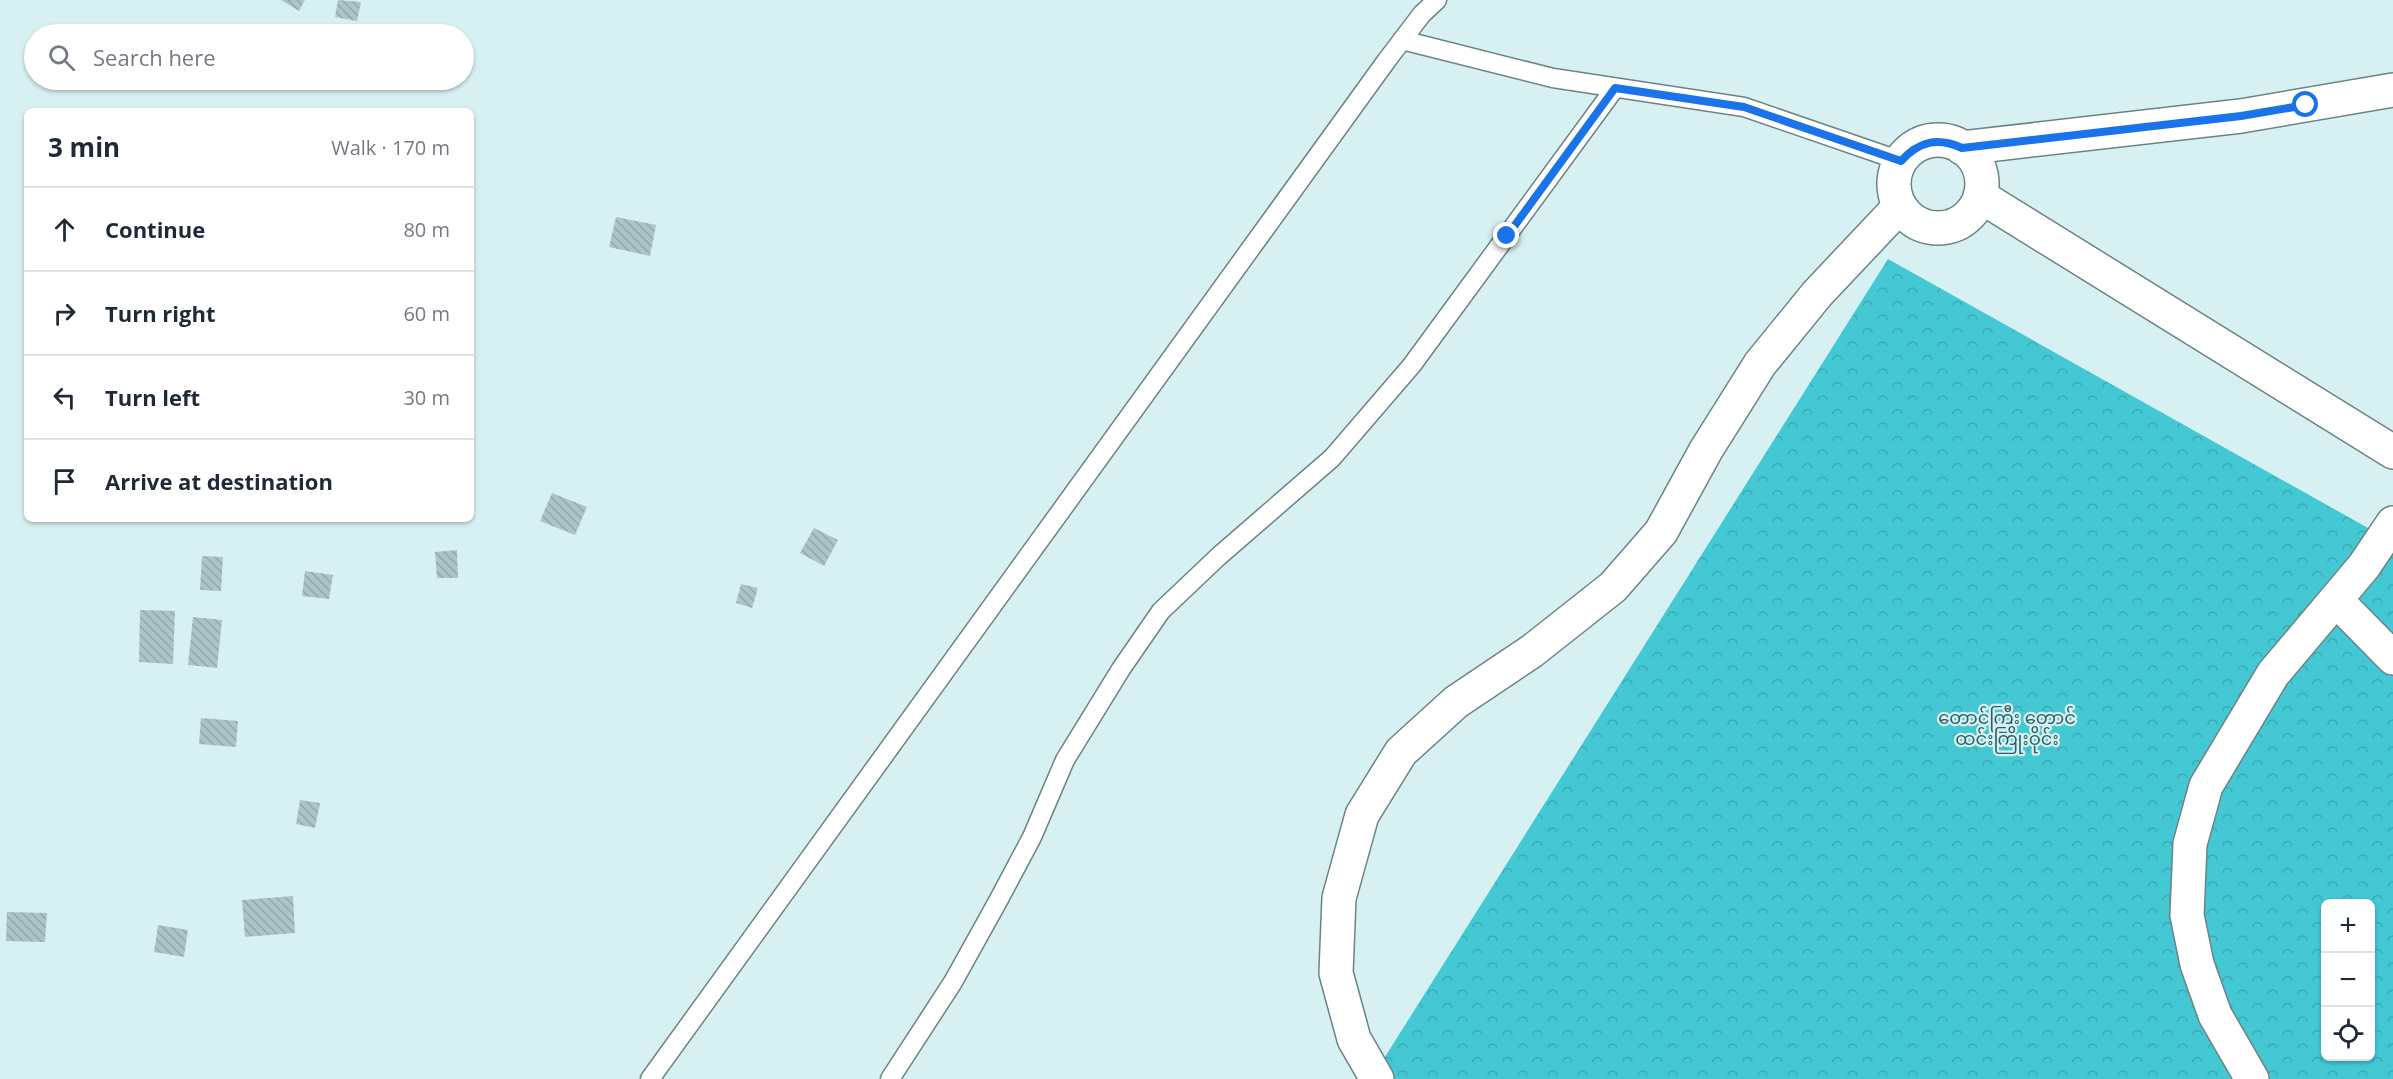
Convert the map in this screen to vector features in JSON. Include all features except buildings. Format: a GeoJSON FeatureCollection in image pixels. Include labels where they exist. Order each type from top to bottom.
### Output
{"type":"FeatureCollection","features":[{"type":"Feature","properties":{"kind":"street"},"geometry":{"type":"LineString","coordinates":[[1962,148],[2241,116],[2393,90]]}},
{"type":"Feature","properties":{"kind":"street"},"geometry":{"type":"LineString","coordinates":[[1936,141],[1949,142],[1962,148],[1979,168],[1982,182],[1975,208],[1966,218],[1954,225],[1940,228],[1914,221],[1900,206],[1894,187],[1901,161],[1910,151],[1922,144],[1936,141]]}},
{"type":"Feature","properties":{"kind":"street"},"geometry":{"type":"LineString","coordinates":[[1980,196],[2393,452]]}},
{"type":"Feature","properties":{"kind":"street"},"geometry":{"type":"LineString","coordinates":[[1377,1079],[1354,1039],[1336,973],[1339,898],[1362,815],[1401,752],[1440,716],[1456,702],[1532,651],[1620,579],[1661,532],[1706,450],[1760,364],[1817,294],[1900,206]]}},
{"type":"Feature","properties":{"kind":"street"},"geometry":{"type":"LineString","coordinates":[[2252,1079],[2215,1015],[2197,964],[2187,915],[2190,844],[2206,786],[2273,674],[2364,566],[2393,523]]}},
{"type":"Feature","properties":{"kind":"street"},"geometry":{"type":"LineString","coordinates":[[2336,600],[2393,658]]}},
{"type":"Feature","properties":{"kind":"lane"},"geometry":{"type":"LineString","coordinates":[[650,1079],[1402,40],[1422,14],[1437,0]]}},
{"type":"Feature","properties":{"kind":"lane"},"geometry":{"type":"LineString","coordinates":[[1402,40],[1554,78],[1744,107],[1901,161]]}},
{"type":"Feature","properties":{"kind":"lane"},"geometry":{"type":"LineString","coordinates":[[890,1079],[953,982],[998,901],[1032,837],[1065,760],[1121,669],[1161,611],[1219,556],[1332,458],[1412,365],[1615,88]]}},
{"type":"Feature","properties":{"kind":"green space","name":"တောင်ကြီး တောင် ထင်းကြိုးဝိုင်း"},"geometry":{"type":"Polygon","coordinates":[[[1888,259],[2393,542],[2393,1079],[1371,1079],[1888,259]]]}},
{"type":"Feature","properties":{"kind":"route"},"geometry":{"type":"LineString","coordinates":[[1507,236],[1615,88],[1744,107],[1901,161],[1910,151],[1922,144],[1936,141],[1949,142],[1962,148],[2241,116],[2306,105]]}}]}
